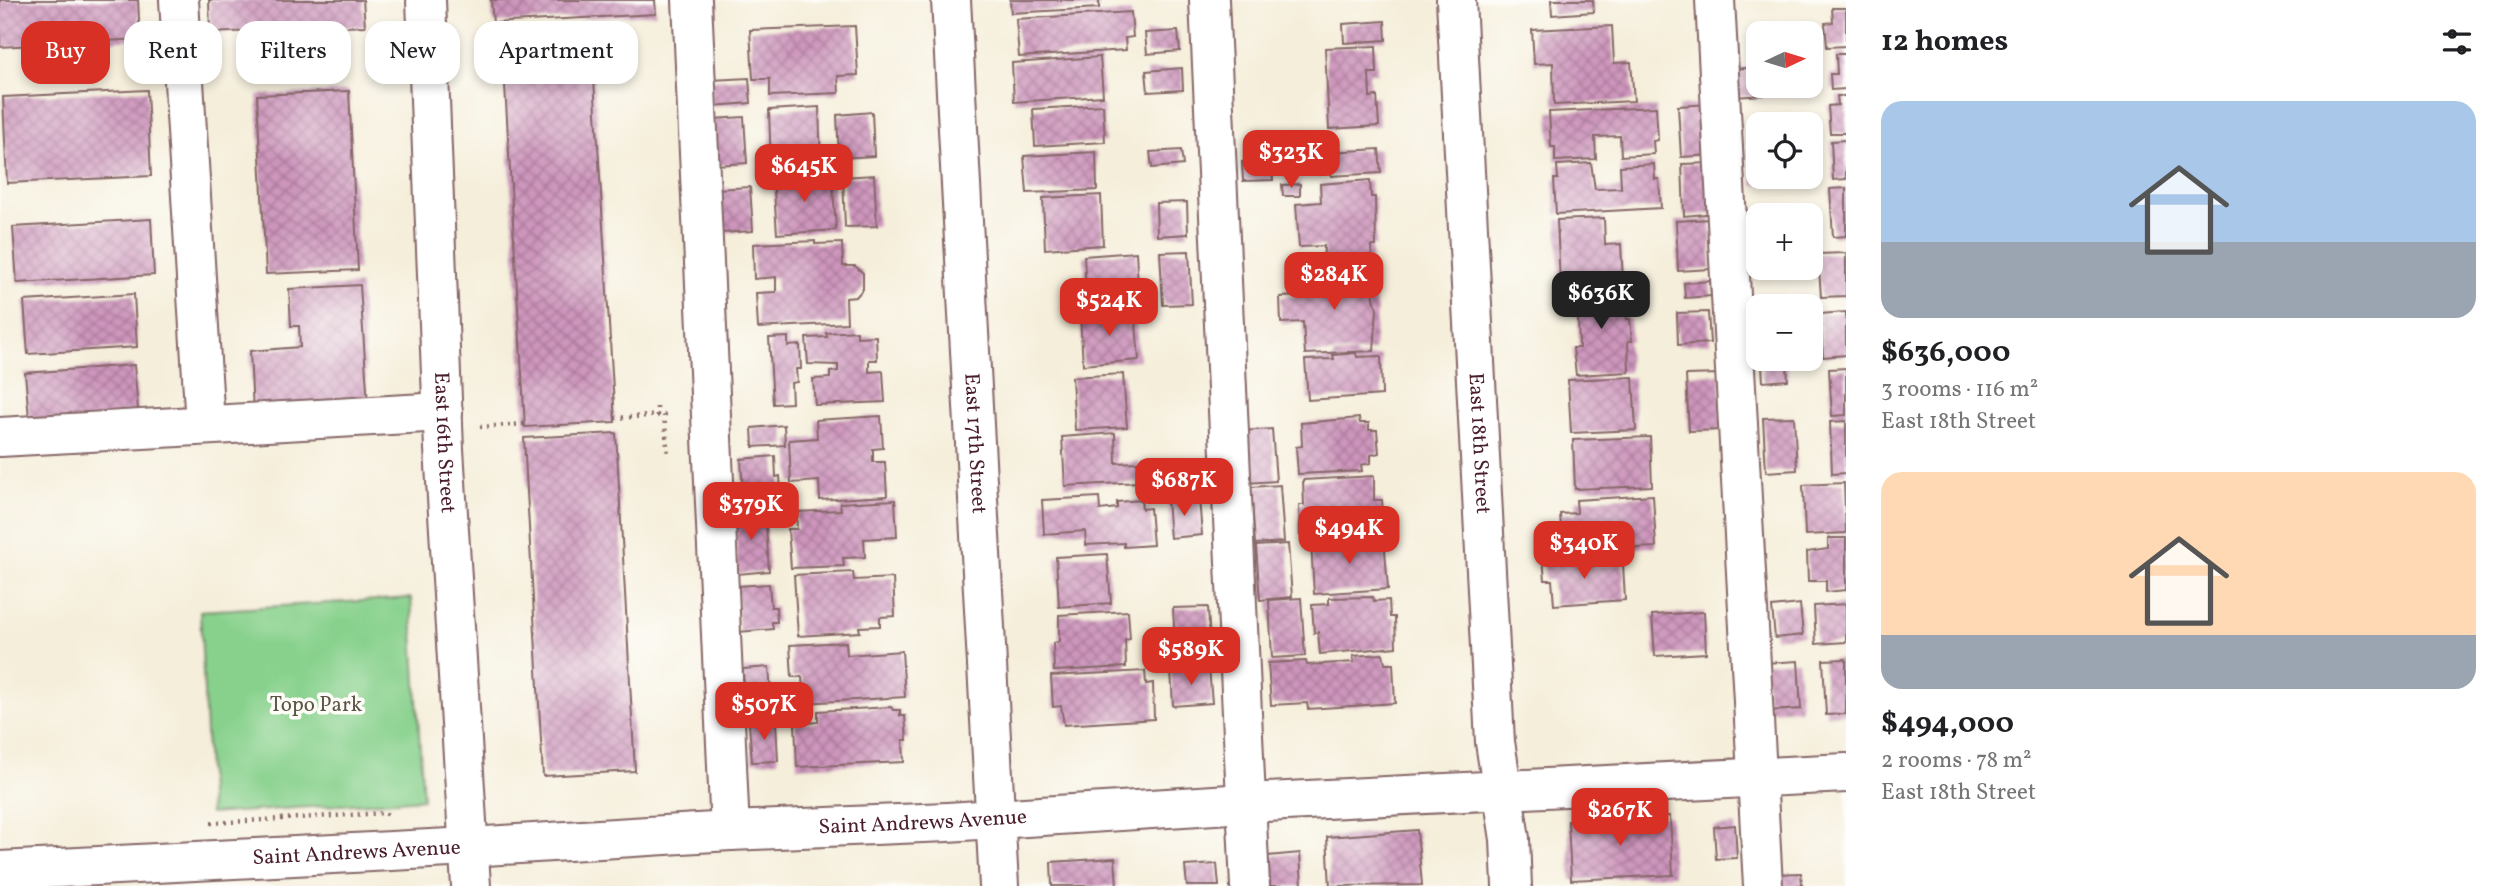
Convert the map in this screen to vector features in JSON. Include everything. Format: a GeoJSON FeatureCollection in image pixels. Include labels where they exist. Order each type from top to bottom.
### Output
{"type":"FeatureCollection","features":[{"type":"Feature","properties":{"kind":"street"},"geometry":{"type":"LineString","coordinates":[[179,0],[205,425]]}},
{"type":"Feature","properties":{"kind":"street","name":"East 16th Street"},"geometry":{"type":"LineString","coordinates":[[426,0],[443,412],[471,886]]}},
{"type":"Feature","properties":{"kind":"street"},"geometry":{"type":"LineString","coordinates":[[692,0],[730,831]]}},
{"type":"Feature","properties":{"kind":"street","name":"East 17th Street"},"geometry":{"type":"LineString","coordinates":[[951,0],[999,886]]}},
{"type":"Feature","properties":{"kind":"street"},"geometry":{"type":"LineString","coordinates":[[1209,0],[1250,886]]}},
{"type":"Feature","properties":{"kind":"street","name":"East 18th Street"},"geometry":{"type":"LineString","coordinates":[[1456,0],[1495,742],[1510,839],[1512,886]]}},
{"type":"Feature","properties":{"kind":"street"},"geometry":{"type":"LineString","coordinates":[[1715,0],[1763,886]]}},
{"type":"Feature","properties":{"kind":"street"},"geometry":{"type":"LineString","coordinates":[[0,437],[443,412]]}},
{"type":"Feature","properties":{"kind":"street","name":"Saint Andrews Avenue"},"geometry":{"type":"LineString","coordinates":[[0,871],[1846,773]]}},
{"type":"Feature","properties":{"kind":"path"},"geometry":{"type":"LineString","coordinates":[[657,407],[657,416]]}},
{"type":"Feature","properties":{"kind":"path"},"geometry":{"type":"LineString","coordinates":[[615,418],[664,415],[668,455]]}},
{"type":"Feature","properties":{"kind":"path"},"geometry":{"type":"LineString","coordinates":[[480,427],[525,424]]}},
{"type":"Feature","properties":{"kind":"green space","name":"Topo Park"},"geometry":{"type":"Polygon","coordinates":[[[411,598],[423,799],[210,814],[200,611],[411,598]]]}},
{"type":"Feature","properties":{"kind":"building"},"geometry":{"type":"Polygon","coordinates":[[[0,0],[138,0],[139,21],[124,21],[124,40],[110,41],[110,21],[21,21],[21,46],[0,47],[0,0]]]}},
{"type":"Feature","properties":{"kind":"building"},"geometry":{"type":"Polygon","coordinates":[[[209,0],[363,0],[365,26],[351,27],[351,21],[236,21],[236,32],[222,32],[222,21],[210,21],[209,0]]]}},
{"type":"Feature","properties":{"kind":"building"},"geometry":{"type":"Polygon","coordinates":[[[491,0],[655,0],[656,14],[493,21],[491,0]]]}},
{"type":"Feature","properties":{"kind":"building"},"geometry":{"type":"Polygon","coordinates":[[[1010,0],[1099,0],[1099,8],[1011,13],[1010,0]]]}},
{"type":"Feature","properties":{"kind":"building"},"geometry":{"type":"Polygon","coordinates":[[[1551,0],[1593,0],[1594,12],[1552,15],[1551,0]]]}},
{"type":"Feature","properties":{"kind":"building"},"geometry":{"type":"Polygon","coordinates":[[[1832,8],[1846,8],[1846,46],[1827,47],[1825,23],[1833,22],[1832,8]]]}},
{"type":"Feature","properties":{"kind":"building"},"geometry":{"type":"Polygon","coordinates":[[[1131,12],[1133,37],[1125,38],[1126,50],[1019,57],[1016,19],[1131,12]]]}},
{"type":"Feature","properties":{"kind":"building"},"geometry":{"type":"Polygon","coordinates":[[[1385,21],[1386,40],[1344,43],[1343,24],[1385,21]]]}},
{"type":"Feature","properties":{"kind":"building"},"geometry":{"type":"Polygon","coordinates":[[[855,26],[858,75],[838,76],[839,93],[770,96],[770,79],[753,79],[750,30],[855,26]]]}},
{"type":"Feature","properties":{"kind":"building"},"geometry":{"type":"Polygon","coordinates":[[[1612,26],[1614,63],[1631,62],[1634,101],[1554,105],[1553,63],[1534,64],[1532,30],[1612,26]]]}},
{"type":"Feature","properties":{"kind":"building"},"geometry":{"type":"Polygon","coordinates":[[[1178,31],[1180,51],[1147,54],[1145,33],[1178,31]]]}},
{"type":"Feature","properties":{"kind":"building"},"geometry":{"type":"Polygon","coordinates":[[[1376,46],[1377,73],[1369,73],[1370,97],[1377,96],[1379,126],[1329,129],[1325,48],[1376,46]]]}},
{"type":"Feature","properties":{"kind":"building"},"geometry":{"type":"Polygon","coordinates":[[[1836,54],[1846,54],[1846,89],[1831,90],[1830,74],[1837,74],[1836,54]]]}},
{"type":"Feature","properties":{"kind":"building"},"geometry":{"type":"Polygon","coordinates":[[[1100,57],[1103,96],[1014,102],[1012,63],[1100,57]]]}},
{"type":"Feature","properties":{"kind":"building"},"geometry":{"type":"Polygon","coordinates":[[[1182,68],[1183,90],[1148,92],[1146,71],[1182,68]]]}},
{"type":"Feature","properties":{"kind":"building"},"geometry":{"type":"Polygon","coordinates":[[[1746,68],[1746,96],[1735,97],[1733,69],[1746,68]]]}},
{"type":"Feature","properties":{"kind":"building"},"geometry":{"type":"Polygon","coordinates":[[[749,78],[751,103],[712,106],[711,80],[749,78]]]}},
{"type":"Feature","properties":{"kind":"building"},"geometry":{"type":"Polygon","coordinates":[[[505,84],[594,84],[615,422],[525,427],[505,84]]]}},
{"type":"Feature","properties":{"kind":"building"},"geometry":{"type":"Polygon","coordinates":[[[147,90],[151,176],[7,183],[3,97],[147,90]]]}},
{"type":"Feature","properties":{"kind":"building"},"geometry":{"type":"Polygon","coordinates":[[[349,91],[358,270],[266,274],[257,95],[349,91]]]}},
{"type":"Feature","properties":{"kind":"building"},"geometry":{"type":"Polygon","coordinates":[[[1837,96],[1846,96],[1846,133],[1830,133],[1828,106],[1838,105],[1837,96]]]}},
{"type":"Feature","properties":{"kind":"building"},"geometry":{"type":"Polygon","coordinates":[[[1710,104],[1713,155],[1681,157],[1678,106],[1710,104]]]}},
{"type":"Feature","properties":{"kind":"building"},"geometry":{"type":"Polygon","coordinates":[[[1103,105],[1105,142],[1035,146],[1033,109],[1103,105]]]}},
{"type":"Feature","properties":{"kind":"building"},"geometry":{"type":"Polygon","coordinates":[[[819,107],[821,165],[771,167],[769,110],[819,107]]]}},
{"type":"Feature","properties":{"kind":"building"},"geometry":{"type":"Polygon","coordinates":[[[1656,107],[1658,140],[1653,141],[1654,154],[1621,156],[1620,136],[1595,137],[1596,159],[1555,161],[1555,147],[1551,147],[1549,112],[1656,107]]]}},
{"type":"Feature","properties":{"kind":"building"},"geometry":{"type":"Polygon","coordinates":[[[872,112],[874,156],[839,158],[837,115],[872,112]]]}},
{"type":"Feature","properties":{"kind":"building"},"geometry":{"type":"Polygon","coordinates":[[[744,117],[747,163],[716,165],[713,119],[744,117]]]}},
{"type":"Feature","properties":{"kind":"building"},"geometry":{"type":"Polygon","coordinates":[[[1846,140],[1846,179],[1833,180],[1831,141],[1846,140]]]}},
{"type":"Feature","properties":{"kind":"building"},"geometry":{"type":"Polygon","coordinates":[[[1379,149],[1381,173],[1331,176],[1330,152],[1379,149]]]}},
{"type":"Feature","properties":{"kind":"building"},"geometry":{"type":"Polygon","coordinates":[[[1181,150],[1183,165],[1152,168],[1150,152],[1181,150]]]}},
{"type":"Feature","properties":{"kind":"building"},"geometry":{"type":"Polygon","coordinates":[[[1096,152],[1097,190],[1027,193],[1024,156],[1096,152]]]}},
{"type":"Feature","properties":{"kind":"building"},"geometry":{"type":"Polygon","coordinates":[[[1271,161],[1273,180],[1243,181],[1242,162],[1271,161]]]}},
{"type":"Feature","properties":{"kind":"building"},"geometry":{"type":"Polygon","coordinates":[[[1591,163],[1595,189],[1621,188],[1620,166],[1654,164],[1655,179],[1659,179],[1661,208],[1556,214],[1554,179],[1558,179],[1557,165],[1591,163]]]}},
{"type":"Feature","properties":{"kind":"building"},"geometry":{"type":"Polygon","coordinates":[[[1712,163],[1716,213],[1684,216],[1682,164],[1712,163]]]}},
{"type":"Feature","properties":{"kind":"building"},"geometry":{"type":"Polygon","coordinates":[[[832,173],[836,230],[777,234],[773,177],[832,173]]]}},
{"type":"Feature","properties":{"kind":"building"},"geometry":{"type":"Polygon","coordinates":[[[874,175],[877,226],[845,227],[843,177],[874,175]]]}},
{"type":"Feature","properties":{"kind":"building"},"geometry":{"type":"Polygon","coordinates":[[[1370,180],[1371,197],[1375,197],[1376,246],[1371,246],[1372,262],[1323,265],[1324,246],[1299,247],[1296,204],[1321,202],[1320,184],[1370,180]]]}},
{"type":"Feature","properties":{"kind":"building"},"geometry":{"type":"Polygon","coordinates":[[[1300,184],[1300,196],[1283,196],[1282,185],[1300,184]]]}},
{"type":"Feature","properties":{"kind":"building"},"geometry":{"type":"Polygon","coordinates":[[[750,187],[753,231],[720,233],[717,189],[750,187]]]}},
{"type":"Feature","properties":{"kind":"building"},"geometry":{"type":"Polygon","coordinates":[[[1846,188],[1846,236],[1833,237],[1830,189],[1846,188]]]}},
{"type":"Feature","properties":{"kind":"building"},"geometry":{"type":"Polygon","coordinates":[[[1101,195],[1103,245],[1045,249],[1043,198],[1101,195]]]}},
{"type":"Feature","properties":{"kind":"building"},"geometry":{"type":"Polygon","coordinates":[[[1187,202],[1188,234],[1157,236],[1156,203],[1187,202]]]}},
{"type":"Feature","properties":{"kind":"building"},"geometry":{"type":"Polygon","coordinates":[[[1604,218],[1605,245],[1621,244],[1623,280],[1560,283],[1557,220],[1604,218]]]}},
{"type":"Feature","properties":{"kind":"building"},"geometry":{"type":"Polygon","coordinates":[[[151,219],[154,275],[17,283],[13,227],[151,219]]]}},
{"type":"Feature","properties":{"kind":"building"},"geometry":{"type":"Polygon","coordinates":[[[1711,219],[1711,269],[1678,271],[1676,221],[1711,219]]]}},
{"type":"Feature","properties":{"kind":"building"},"geometry":{"type":"Polygon","coordinates":[[[815,241],[815,244],[842,243],[843,266],[855,266],[863,273],[863,289],[856,297],[846,298],[847,323],[758,328],[756,293],[776,292],[776,277],[754,279],[753,244],[815,241]]]}},
{"type":"Feature","properties":{"kind":"building"},"geometry":{"type":"Polygon","coordinates":[[[1743,247],[1746,247],[1746,276],[1744,276],[1743,247]]]}},
{"type":"Feature","properties":{"kind":"building"},"geometry":{"type":"Polygon","coordinates":[[[1189,251],[1192,304],[1163,305],[1160,252],[1189,251]]]}},
{"type":"Feature","properties":{"kind":"building"},"geometry":{"type":"Polygon","coordinates":[[[1136,252],[1139,303],[1087,307],[1084,256],[1136,252]]]}},
{"type":"Feature","properties":{"kind":"building"},"geometry":{"type":"Polygon","coordinates":[[[1846,253],[1846,296],[1823,297],[1821,294],[1823,254],[1846,253]]]}},
{"type":"Feature","properties":{"kind":"building"},"geometry":{"type":"Polygon","coordinates":[[[1367,271],[1377,309],[1374,351],[1305,354],[1303,322],[1281,323],[1280,297],[1299,296],[1298,274],[1367,271]]]}},
{"type":"Feature","properties":{"kind":"building"},"geometry":{"type":"Polygon","coordinates":[[[1710,281],[1711,296],[1685,298],[1684,283],[1710,281]]]}},
{"type":"Feature","properties":{"kind":"building"},"geometry":{"type":"Polygon","coordinates":[[[360,285],[368,405],[253,412],[250,351],[300,347],[299,326],[291,326],[289,289],[360,285]]]}},
{"type":"Feature","properties":{"kind":"building"},"geometry":{"type":"Polygon","coordinates":[[[1625,287],[1627,319],[1630,319],[1632,341],[1628,341],[1629,372],[1576,375],[1573,348],[1579,348],[1578,316],[1571,316],[1570,290],[1625,287]]]}},
{"type":"Feature","properties":{"kind":"building"},"geometry":{"type":"Polygon","coordinates":[[[134,294],[137,347],[28,354],[24,301],[134,294]]]}},
{"type":"Feature","properties":{"kind":"building"},"geometry":{"type":"Polygon","coordinates":[[[1135,311],[1139,360],[1083,365],[1080,316],[1135,311]]]}},
{"type":"Feature","properties":{"kind":"building"},"geometry":{"type":"Polygon","coordinates":[[[1708,312],[1710,343],[1678,345],[1677,313],[1708,312]]]}},
{"type":"Feature","properties":{"kind":"building"},"geometry":{"type":"Polygon","coordinates":[[[1846,312],[1846,355],[1823,357],[1823,314],[1846,312]]]}},
{"type":"Feature","properties":{"kind":"building"},"geometry":{"type":"Polygon","coordinates":[[[857,331],[857,337],[876,336],[877,360],[869,360],[869,372],[883,371],[885,402],[815,405],[813,379],[830,378],[830,372],[838,371],[838,365],[808,364],[806,338],[827,337],[826,333],[857,331]]]}},
{"type":"Feature","properties":{"kind":"building"},"geometry":{"type":"Polygon","coordinates":[[[788,337],[788,346],[800,345],[801,369],[796,369],[797,382],[791,383],[792,403],[773,404],[769,338],[788,337]]]}},
{"type":"Feature","properties":{"kind":"building"},"geometry":{"type":"Polygon","coordinates":[[[1356,353],[1357,357],[1381,356],[1382,395],[1308,400],[1305,360],[1334,359],[1333,355],[1356,353]]]}},
{"type":"Feature","properties":{"kind":"building"},"geometry":{"type":"Polygon","coordinates":[[[134,365],[139,421],[30,429],[25,373],[134,365]]]}},
{"type":"Feature","properties":{"kind":"building"},"geometry":{"type":"Polygon","coordinates":[[[1846,368],[1846,415],[1832,416],[1829,369],[1846,368]]]}},
{"type":"Feature","properties":{"kind":"building"},"geometry":{"type":"Polygon","coordinates":[[[1762,371],[1787,371],[1788,380],[1763,382],[1762,371]]]}},
{"type":"Feature","properties":{"kind":"building"},"geometry":{"type":"Polygon","coordinates":[[[1123,374],[1127,427],[1075,430],[1072,377],[1123,374]]]}},
{"type":"Feature","properties":{"kind":"building"},"geometry":{"type":"Polygon","coordinates":[[[1720,374],[1723,430],[1689,431],[1686,375],[1720,374]]]}},
{"type":"Feature","properties":{"kind":"building"},"geometry":{"type":"Polygon","coordinates":[[[1633,377],[1636,430],[1571,433],[1568,380],[1633,377]]]}},
{"type":"Feature","properties":{"kind":"building"},"geometry":{"type":"Polygon","coordinates":[[[881,416],[883,448],[873,449],[873,462],[885,462],[887,496],[820,500],[819,481],[791,483],[789,440],[817,438],[816,420],[881,416]]]}},
{"type":"Feature","properties":{"kind":"building"},"geometry":{"type":"Polygon","coordinates":[[[1794,417],[1797,470],[1766,472],[1763,418],[1794,417]]]}},
{"type":"Feature","properties":{"kind":"building"},"geometry":{"type":"Polygon","coordinates":[[[1359,418],[1360,423],[1369,423],[1369,430],[1377,430],[1379,453],[1371,455],[1371,463],[1361,465],[1362,471],[1298,474],[1296,447],[1302,446],[1301,423],[1359,418]]]}},
{"type":"Feature","properties":{"kind":"building"},"geometry":{"type":"Polygon","coordinates":[[[1846,421],[1846,473],[1832,474],[1830,422],[1846,421]]]}},
{"type":"Feature","properties":{"kind":"building"},"geometry":{"type":"Polygon","coordinates":[[[784,425],[785,445],[753,447],[752,428],[784,425]]]}},
{"type":"Feature","properties":{"kind":"building"},"geometry":{"type":"Polygon","coordinates":[[[1272,429],[1276,481],[1246,483],[1242,431],[1272,429]]]}},
{"type":"Feature","properties":{"kind":"building"},"geometry":{"type":"Polygon","coordinates":[[[616,433],[635,771],[543,776],[524,438],[616,433]]]}},
{"type":"Feature","properties":{"kind":"building"},"geometry":{"type":"Polygon","coordinates":[[[1115,433],[1116,463],[1139,462],[1140,482],[1065,486],[1062,437],[1115,433]]]}},
{"type":"Feature","properties":{"kind":"building"},"geometry":{"type":"Polygon","coordinates":[[[1650,437],[1652,486],[1575,489],[1573,440],[1650,437]]]}},
{"type":"Feature","properties":{"kind":"building"},"geometry":{"type":"Polygon","coordinates":[[[775,456],[776,477],[780,476],[781,492],[743,494],[741,459],[775,456]]]}},
{"type":"Feature","properties":{"kind":"building"},"geometry":{"type":"Polygon","coordinates":[[[1374,476],[1374,500],[1382,500],[1383,513],[1373,514],[1374,529],[1300,535],[1299,505],[1304,505],[1303,480],[1374,476]]]}},
{"type":"Feature","properties":{"kind":"building"},"geometry":{"type":"Polygon","coordinates":[[[1844,483],[1846,533],[1805,535],[1803,485],[1844,483]]]}},
{"type":"Feature","properties":{"kind":"building"},"geometry":{"type":"Polygon","coordinates":[[[1280,485],[1284,542],[1255,544],[1251,487],[1280,485]]]}},
{"type":"Feature","properties":{"kind":"building"},"geometry":{"type":"Polygon","coordinates":[[[1653,495],[1656,547],[1577,551],[1577,542],[1562,543],[1560,514],[1577,513],[1576,500],[1653,495]]]}},
{"type":"Feature","properties":{"kind":"building"},"geometry":{"type":"Polygon","coordinates":[[[1099,497],[1100,510],[1117,508],[1117,502],[1141,500],[1142,509],[1150,508],[1153,545],[1086,545],[1085,531],[1044,534],[1042,500],[1099,497]]]}},
{"type":"Feature","properties":{"kind":"building"},"geometry":{"type":"Polygon","coordinates":[[[1199,498],[1202,535],[1170,538],[1167,500],[1199,498]]]}},
{"type":"Feature","properties":{"kind":"building"},"geometry":{"type":"Polygon","coordinates":[[[895,500],[897,537],[864,539],[865,557],[843,558],[844,566],[791,568],[788,529],[797,529],[796,512],[841,510],[840,503],[895,500]]]}},
{"type":"Feature","properties":{"kind":"building"},"geometry":{"type":"Polygon","coordinates":[[[765,511],[769,571],[738,574],[734,513],[765,511]]]}},
{"type":"Feature","properties":{"kind":"building"},"geometry":{"type":"Polygon","coordinates":[[[1384,537],[1388,589],[1314,594],[1311,542],[1384,537]]]}},
{"type":"Feature","properties":{"kind":"building"},"geometry":{"type":"Polygon","coordinates":[[[1828,538],[1846,538],[1846,590],[1826,592],[1826,581],[1808,581],[1807,552],[1828,549],[1828,538]]]}},
{"type":"Feature","properties":{"kind":"building"},"geometry":{"type":"Polygon","coordinates":[[[1288,544],[1292,597],[1260,600],[1256,546],[1288,544]]]}},
{"type":"Feature","properties":{"kind":"building"},"geometry":{"type":"Polygon","coordinates":[[[1107,554],[1111,603],[1059,607],[1056,557],[1107,554]]]}},
{"type":"Feature","properties":{"kind":"building"},"geometry":{"type":"Polygon","coordinates":[[[1591,556],[1592,566],[1623,564],[1625,600],[1554,605],[1552,580],[1545,580],[1543,558],[1591,556]]]}},
{"type":"Feature","properties":{"kind":"building"},"geometry":{"type":"Polygon","coordinates":[[[853,572],[854,580],[893,578],[895,616],[880,617],[880,626],[859,627],[860,632],[798,636],[794,575],[853,572]]]}},
{"type":"Feature","properties":{"kind":"building"},"geometry":{"type":"Polygon","coordinates":[[[769,584],[771,607],[776,607],[777,622],[772,622],[773,629],[739,632],[736,586],[769,584]]]}},
{"type":"Feature","properties":{"kind":"building"},"geometry":{"type":"Polygon","coordinates":[[[1373,597],[1374,601],[1389,600],[1390,617],[1395,617],[1396,647],[1320,654],[1318,632],[1314,633],[1312,605],[1329,604],[1329,598],[1373,597]]]}},
{"type":"Feature","properties":{"kind":"building"},"geometry":{"type":"Polygon","coordinates":[[[1301,598],[1305,656],[1272,658],[1269,600],[1301,598]]]}},
{"type":"Feature","properties":{"kind":"building"},"geometry":{"type":"Polygon","coordinates":[[[1800,604],[1803,635],[1775,638],[1772,607],[1800,604]]]}},
{"type":"Feature","properties":{"kind":"building"},"geometry":{"type":"Polygon","coordinates":[[[1846,604],[1846,642],[1816,644],[1814,606],[1846,604]]]}},
{"type":"Feature","properties":{"kind":"building"},"geometry":{"type":"Polygon","coordinates":[[[1208,607],[1211,661],[1176,663],[1173,608],[1208,607]]]}},
{"type":"Feature","properties":{"kind":"building"},"geometry":{"type":"Polygon","coordinates":[[[1128,611],[1130,639],[1125,640],[1126,667],[1054,671],[1053,643],[1059,642],[1059,615],[1128,611]]]}},
{"type":"Feature","properties":{"kind":"building"},"geometry":{"type":"Polygon","coordinates":[[[1704,612],[1706,653],[1655,656],[1652,615],[1704,612]]]}},
{"type":"Feature","properties":{"kind":"building"},"geometry":{"type":"Polygon","coordinates":[[[846,642],[847,655],[902,651],[905,697],[804,703],[802,677],[792,677],[790,645],[846,642]]]}},
{"type":"Feature","properties":{"kind":"building"},"geometry":{"type":"Polygon","coordinates":[[[1383,654],[1385,664],[1393,664],[1395,703],[1308,709],[1307,703],[1271,705],[1268,663],[1306,661],[1307,665],[1354,662],[1353,656],[1383,654]]]}},
{"type":"Feature","properties":{"kind":"building"},"geometry":{"type":"Polygon","coordinates":[[[1846,659],[1846,714],[1826,715],[1823,660],[1846,659]]]}},
{"type":"Feature","properties":{"kind":"building"},"geometry":{"type":"Polygon","coordinates":[[[1798,661],[1801,709],[1768,711],[1765,663],[1798,661]]]}},
{"type":"Feature","properties":{"kind":"building"},"geometry":{"type":"Polygon","coordinates":[[[769,667],[772,706],[745,708],[743,669],[769,667]]]}},
{"type":"Feature","properties":{"kind":"building"},"geometry":{"type":"Polygon","coordinates":[[[1209,667],[1212,703],[1173,706],[1171,670],[1209,667]]]}},
{"type":"Feature","properties":{"kind":"building"},"geometry":{"type":"Polygon","coordinates":[[[1145,671],[1146,684],[1153,683],[1154,719],[1064,725],[1061,706],[1053,707],[1051,676],[1145,671]]]}},
{"type":"Feature","properties":{"kind":"building"},"geometry":{"type":"Polygon","coordinates":[[[891,707],[893,710],[900,710],[900,716],[905,716],[907,740],[903,740],[904,762],[797,767],[795,724],[818,722],[818,711],[891,707]]]}},
{"type":"Feature","properties":{"kind":"building"},"geometry":{"type":"Polygon","coordinates":[[[776,722],[778,761],[752,762],[749,724],[776,722]]]}},
{"type":"Feature","properties":{"kind":"building"},"geometry":{"type":"Polygon","coordinates":[[[1670,816],[1673,875],[1571,880],[1568,821],[1670,816]]]}},
{"type":"Feature","properties":{"kind":"building"},"geometry":{"type":"Polygon","coordinates":[[[1735,825],[1737,858],[1716,859],[1714,827],[1735,825]]]}},
{"type":"Feature","properties":{"kind":"building"},"geometry":{"type":"Polygon","coordinates":[[[1417,830],[1422,885],[1330,886],[1327,837],[1417,830]]]}},
{"type":"Feature","properties":{"kind":"building"},"geometry":{"type":"Polygon","coordinates":[[[1300,853],[1302,886],[1270,886],[1268,856],[1300,853]]]}},
{"type":"Feature","properties":{"kind":"building"},"geometry":{"type":"Polygon","coordinates":[[[1115,858],[1117,886],[1052,886],[1051,862],[1115,858]]]}},
{"type":"Feature","properties":{"kind":"building"},"geometry":{"type":"Polygon","coordinates":[[[1217,864],[1219,886],[1187,886],[1185,866],[1217,864]]]}},
{"type":"Feature","properties":{"kind":"building"},"geometry":{"type":"Polygon","coordinates":[[[1801,873],[1802,886],[1776,886],[1776,874],[1801,873]]]}}]}
